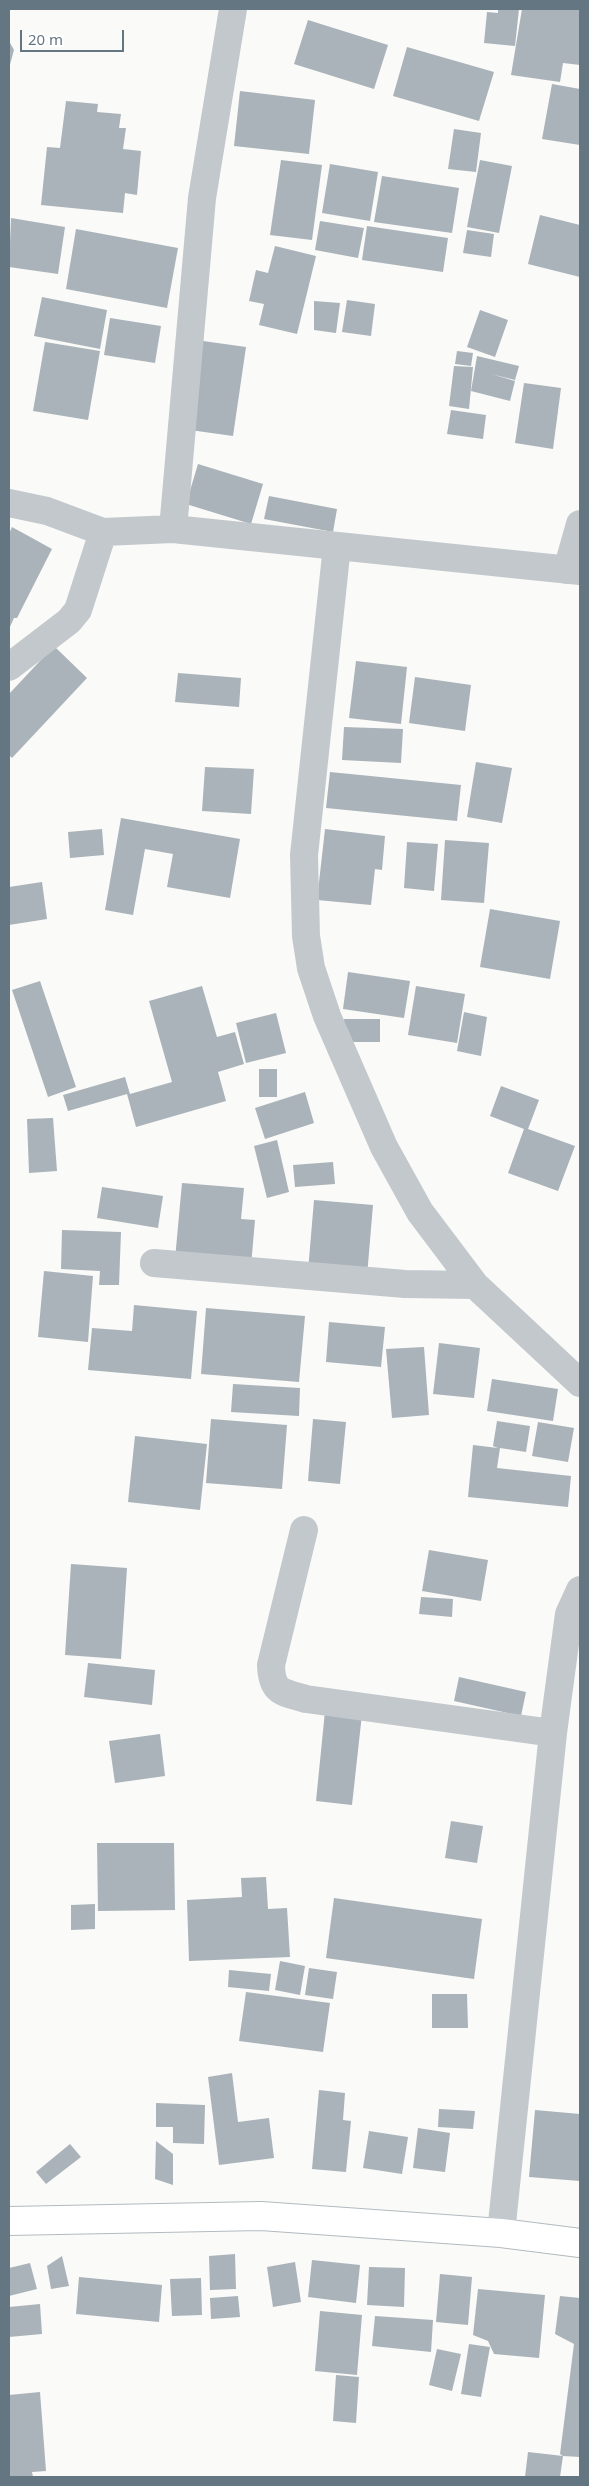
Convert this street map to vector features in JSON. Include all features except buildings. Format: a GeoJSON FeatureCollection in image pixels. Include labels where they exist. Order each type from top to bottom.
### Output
{"type":"FeatureCollection","features":[{"type":"Feature","properties":{"kind":"street"},"geometry":{"type":"LineString","coordinates":[[173,529],[202,198],[233,9]]}},
{"type":"Feature","properties":{"kind":"street"},"geometry":{"type":"LineString","coordinates":[[9,503],[47,511],[103,532],[173,529],[574,570],[580,524]]}},
{"type":"Feature","properties":{"kind":"street"},"geometry":{"type":"LineString","coordinates":[[9,667],[69,621],[78,610],[103,532]]}},
{"type":"Feature","properties":{"kind":"street"},"geometry":{"type":"LineString","coordinates":[[337,546],[304,855],[306,936],[311,968],[327,1016],[384,1147],[420,1212],[476,1285],[580,1383]]}},
{"type":"Feature","properties":{"kind":"street"},"geometry":{"type":"LineString","coordinates":[[154,1263],[405,1284],[476,1285]]}},
{"type":"Feature","properties":{"kind":"street"},"geometry":{"type":"LineString","coordinates":[[304,1530],[271,1666],[272,1681],[281,1692],[306,1699],[554,1733]]}},
{"type":"Feature","properties":{"kind":"street"},"geometry":{"type":"LineString","coordinates":[[501,2233],[554,1733],[569,1614],[580,1590]]}},
{"type":"Feature","properties":{"kind":"street"},"geometry":{"type":"LineString","coordinates":[[9,2221],[261,2216],[501,2233],[580,2243]]}}]}
